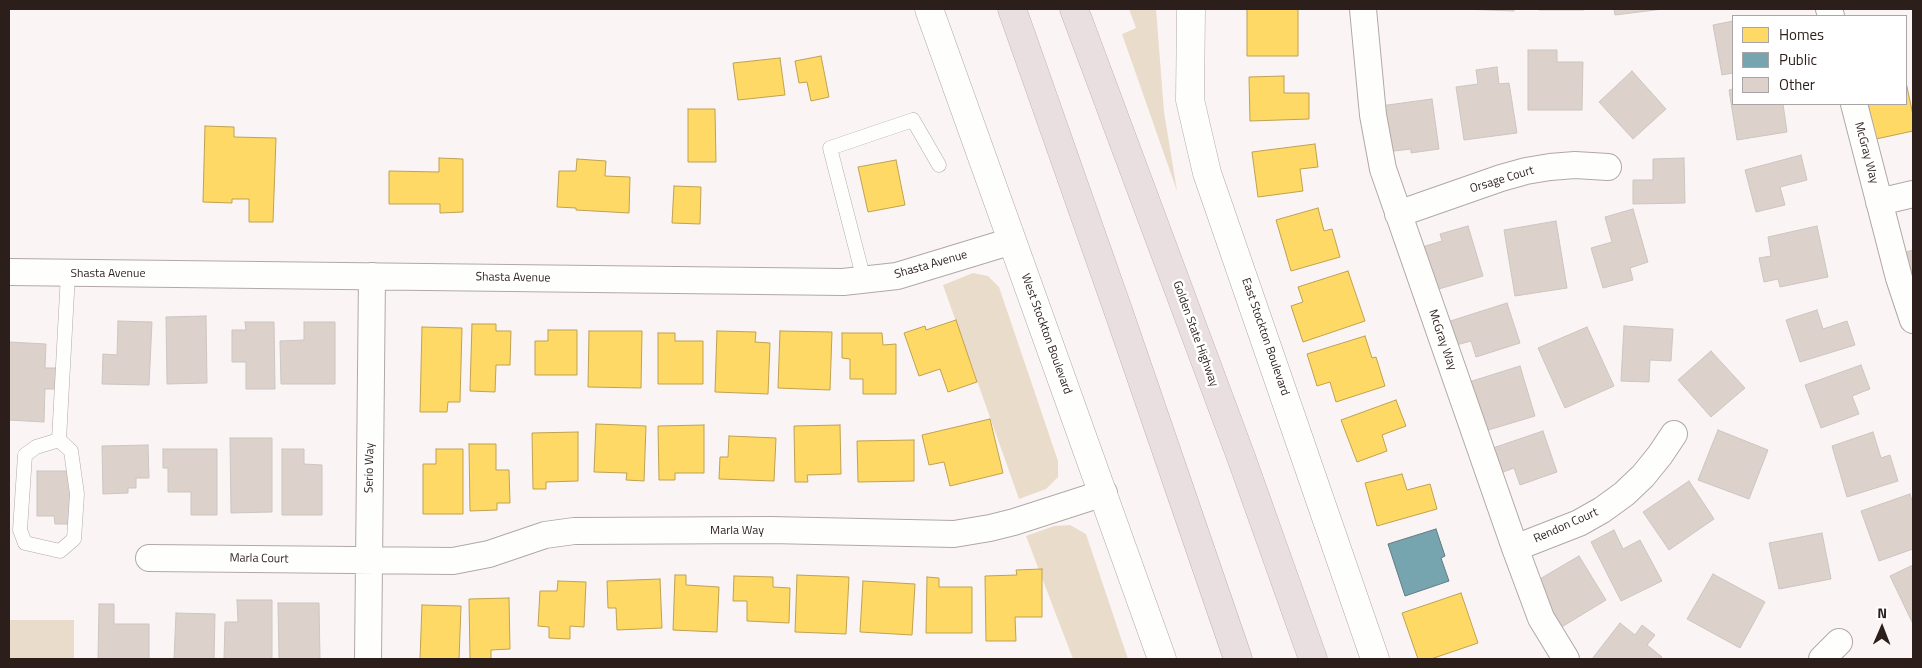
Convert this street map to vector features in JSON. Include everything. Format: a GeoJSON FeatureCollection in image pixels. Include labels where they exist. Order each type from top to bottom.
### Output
{"type":"FeatureCollection","features":[{"type":"Feature","properties":{"kind":"highway"},"geometry":{"type":"LineString","coordinates":[[1012,9],[1119,312],[1238,659]]}},
{"type":"Feature","properties":{"kind":"highway","name":"Golden State Highway"},"geometry":{"type":"LineString","coordinates":[[1074,9],[1314,659]]}},
{"type":"Feature","properties":{"kind":"street","name":"West Stockton Boulevard"},"geometry":{"type":"LineString","coordinates":[[929,9],[1162,659]]}},
{"type":"Feature","properties":{"kind":"street","name":"East Stockton Boulevard"},"geometry":{"type":"LineString","coordinates":[[1191,9],[1190,100],[1207,173],[1375,659]]}},
{"type":"Feature","properties":{"kind":"street","name":"McGray Way"},"geometry":{"type":"LineString","coordinates":[[1363,9],[1377,142],[1383,169],[1541,618],[1566,659]]}},
{"type":"Feature","properties":{"kind":"street","name":"McGray Way"},"geometry":{"type":"LineString","coordinates":[[1854,105],[1879,202],[1913,320]]}},
{"type":"Feature","properties":{"kind":"street","name":"Orsage Court"},"geometry":{"type":"LineString","coordinates":[[1398,214],[1526,171],[1575,165],[1608,167]]}},
{"type":"Feature","properties":{"kind":"street"},"geometry":{"type":"LineString","coordinates":[[1879,202],[1913,194]]}},
{"type":"Feature","properties":{"kind":"street","name":"Shasta Avenue"},"geometry":{"type":"LineString","coordinates":[[9,272],[843,282],[897,276],[1012,241]]}},
{"type":"Feature","properties":{"kind":"street","name":"Serio Way"},"geometry":{"type":"LineString","coordinates":[[368,659],[372,276]]}},
{"type":"Feature","properties":{"kind":"street","name":"Rendon Court"},"geometry":{"type":"LineString","coordinates":[[1515,548],[1571,527],[1602,510],[1624,494],[1643,476],[1674,434]]}},
{"type":"Feature","properties":{"kind":"street","name":"Marla Way"},"geometry":{"type":"LineString","coordinates":[[369,561],[453,561],[489,554],[545,535],[574,531],[770,530],[954,534],[998,526],[1104,493]]}},
{"type":"Feature","properties":{"kind":"street","name":"Marla Court"},"geometry":{"type":"LineString","coordinates":[[149,558],[369,561]]}},
{"type":"Feature","properties":{"kind":"lane"},"geometry":{"type":"LineString","coordinates":[[864,280],[830,148],[913,120],[939,165]]}},
{"type":"Feature","properties":{"kind":"lane"},"geometry":{"type":"LineString","coordinates":[[58,440],[68,274]]}},
{"type":"Feature","properties":{"kind":"lane"},"geometry":{"type":"LineString","coordinates":[[58,440],[71,451],[77,494],[74,539],[60,551],[25,543],[20,530],[25,455],[36,446],[58,440]]}},
{"type":"Feature","properties":{"kind":"shaded area"},"geometry":{"type":"Polygon","coordinates":[[[1129,9],[1156,9],[1164,112],[1177,191],[1122,34],[1136,28],[1129,9]]]}},
{"type":"Feature","properties":{"kind":"shaded area"},"geometry":{"type":"Polygon","coordinates":[[[973,273],[988,276],[999,287],[1058,461],[1058,477],[1046,489],[1019,499],[943,285],[973,273]]]}},
{"type":"Feature","properties":{"kind":"shaded area"},"geometry":{"type":"Polygon","coordinates":[[[1070,525],[1086,534],[1128,659],[1073,659],[1026,536],[1054,526],[1070,525]]]}},
{"type":"Feature","properties":{"kind":"shaded area"},"geometry":{"type":"Polygon","coordinates":[[[9,620],[74,620],[74,659],[9,659],[9,620]]]}},
{"type":"Feature","properties":{"kind":"building: Homes"},"geometry":{"type":"Polygon","coordinates":[[[1247,9],[1298,9],[1298,56],[1247,56],[1247,9]]]}},
{"type":"Feature","properties":{"kind":"building: Homes"},"geometry":{"type":"Polygon","coordinates":[[[821,56],[829,97],[811,101],[807,82],[799,83],[795,61],[821,56]]]}},
{"type":"Feature","properties":{"kind":"building: Homes"},"geometry":{"type":"Polygon","coordinates":[[[780,58],[785,95],[738,100],[733,63],[780,58]]]}},
{"type":"Feature","properties":{"kind":"building: Homes"},"geometry":{"type":"Polygon","coordinates":[[[1284,76],[1284,93],[1309,93],[1309,119],[1250,121],[1249,77],[1284,76]]]}},
{"type":"Feature","properties":{"kind":"building: Homes"},"geometry":{"type":"Polygon","coordinates":[[[1907,87],[1913,115],[1913,131],[1876,139],[1868,105],[1907,105],[1907,87]]]}},
{"type":"Feature","properties":{"kind":"building: Homes"},"geometry":{"type":"Polygon","coordinates":[[[688,109],[715,109],[716,162],[688,162],[688,109]]]}},
{"type":"Feature","properties":{"kind":"building: Homes"},"geometry":{"type":"Polygon","coordinates":[[[205,126],[234,127],[234,137],[276,138],[273,222],[249,222],[249,199],[232,199],[232,203],[203,202],[205,126]]]}},
{"type":"Feature","properties":{"kind":"building: Homes"},"geometry":{"type":"Polygon","coordinates":[[[1315,144],[1318,167],[1300,169],[1303,191],[1258,197],[1252,152],[1315,144]]]}},
{"type":"Feature","properties":{"kind":"building: Homes"},"geometry":{"type":"Polygon","coordinates":[[[439,158],[463,159],[463,212],[440,213],[440,204],[389,204],[389,171],[439,172],[439,158]]]}},
{"type":"Feature","properties":{"kind":"building: Homes"},"geometry":{"type":"Polygon","coordinates":[[[577,159],[606,161],[605,176],[630,177],[629,213],[557,207],[559,171],[576,171],[577,159]]]}},
{"type":"Feature","properties":{"kind":"building: Homes"},"geometry":{"type":"Polygon","coordinates":[[[896,160],[905,205],[868,212],[858,167],[896,160]]]}},
{"type":"Feature","properties":{"kind":"building: Homes"},"geometry":{"type":"Polygon","coordinates":[[[674,186],[701,187],[700,224],[672,223],[674,186]]]}},
{"type":"Feature","properties":{"kind":"building: Homes"},"geometry":{"type":"Polygon","coordinates":[[[1318,208],[1324,231],[1332,229],[1340,257],[1291,271],[1276,220],[1318,208]]]}},
{"type":"Feature","properties":{"kind":"building: Homes"},"geometry":{"type":"Polygon","coordinates":[[[1348,271],[1365,321],[1303,342],[1291,306],[1303,302],[1298,287],[1348,271]]]}},
{"type":"Feature","properties":{"kind":"building: Homes"},"geometry":{"type":"Polygon","coordinates":[[[956,320],[977,382],[948,392],[940,369],[919,376],[904,333],[925,326],[926,330],[956,320]]]}},
{"type":"Feature","properties":{"kind":"building: Homes"},"geometry":{"type":"Polygon","coordinates":[[[472,324],[496,324],[496,331],[511,331],[510,365],[496,365],[495,392],[470,391],[472,324]]]}},
{"type":"Feature","properties":{"kind":"building: Homes"},"geometry":{"type":"Polygon","coordinates":[[[422,327],[462,328],[460,402],[448,402],[447,412],[420,412],[422,327]]]}},
{"type":"Feature","properties":{"kind":"building: Homes"},"geometry":{"type":"Polygon","coordinates":[[[548,330],[577,330],[577,375],[535,375],[535,341],[548,341],[548,330]]]}},
{"type":"Feature","properties":{"kind":"building: Homes"},"geometry":{"type":"Polygon","coordinates":[[[589,331],[642,331],[641,388],[588,387],[589,331]]]}},
{"type":"Feature","properties":{"kind":"building: Homes"},"geometry":{"type":"Polygon","coordinates":[[[717,331],[756,332],[755,342],[770,343],[768,394],[715,392],[717,331]]]}},
{"type":"Feature","properties":{"kind":"building: Homes"},"geometry":{"type":"Polygon","coordinates":[[[780,331],[832,332],[830,390],[778,388],[780,331]]]}},
{"type":"Feature","properties":{"kind":"building: Homes"},"geometry":{"type":"Polygon","coordinates":[[[658,333],[675,333],[675,341],[703,341],[703,384],[658,384],[658,333]]]}},
{"type":"Feature","properties":{"kind":"building: Homes"},"geometry":{"type":"Polygon","coordinates":[[[842,333],[882,333],[883,345],[896,344],[896,394],[863,394],[863,379],[850,379],[850,359],[842,358],[842,333]]]}},
{"type":"Feature","properties":{"kind":"building: Homes"},"geometry":{"type":"Polygon","coordinates":[[[1365,336],[1372,358],[1376,357],[1385,386],[1336,402],[1330,382],[1317,386],[1307,354],[1365,336]]]}},
{"type":"Feature","properties":{"kind":"building: Homes"},"geometry":{"type":"Polygon","coordinates":[[[1396,400],[1406,426],[1382,435],[1387,451],[1357,462],[1341,420],[1396,400]]]}},
{"type":"Feature","properties":{"kind":"building: Homes"},"geometry":{"type":"Polygon","coordinates":[[[990,419],[1003,473],[950,486],[944,462],[929,465],[922,435],[990,419]]]}},
{"type":"Feature","properties":{"kind":"building: Homes"},"geometry":{"type":"Polygon","coordinates":[[[596,424],[646,426],[644,481],[626,480],[627,473],[594,472],[596,424]]]}},
{"type":"Feature","properties":{"kind":"building: Homes"},"geometry":{"type":"Polygon","coordinates":[[[704,425],[704,473],[675,473],[675,480],[659,480],[658,426],[704,425]]]}},
{"type":"Feature","properties":{"kind":"building: Homes"},"geometry":{"type":"Polygon","coordinates":[[[840,425],[841,474],[807,475],[808,482],[795,482],[794,426],[840,425]]]}},
{"type":"Feature","properties":{"kind":"building: Homes"},"geometry":{"type":"Polygon","coordinates":[[[578,432],[578,481],[546,482],[546,489],[533,489],[532,433],[578,432]]]}},
{"type":"Feature","properties":{"kind":"building: Homes"},"geometry":{"type":"Polygon","coordinates":[[[729,436],[776,438],[774,481],[719,479],[720,457],[728,457],[729,436]]]}},
{"type":"Feature","properties":{"kind":"building: Homes"},"geometry":{"type":"Polygon","coordinates":[[[914,440],[914,481],[858,482],[857,441],[914,440]]]}},
{"type":"Feature","properties":{"kind":"building: Homes"},"geometry":{"type":"Polygon","coordinates":[[[469,444],[496,444],[496,470],[509,470],[510,503],[497,503],[497,510],[470,511],[469,444]]]}},
{"type":"Feature","properties":{"kind":"building: Homes"},"geometry":{"type":"Polygon","coordinates":[[[436,449],[463,449],[463,514],[423,514],[423,464],[436,464],[436,449]]]}},
{"type":"Feature","properties":{"kind":"building: Homes"},"geometry":{"type":"Polygon","coordinates":[[[1402,474],[1407,490],[1430,484],[1437,509],[1377,526],[1365,483],[1402,474]]]}},
{"type":"Feature","properties":{"kind":"building: Homes"},"geometry":{"type":"Polygon","coordinates":[[[1042,569],[1042,617],[1015,617],[1016,641],[986,641],[985,576],[1017,575],[1016,570],[1042,569]]]}},
{"type":"Feature","properties":{"kind":"building: Homes"},"geometry":{"type":"Polygon","coordinates":[[[675,575],[686,575],[686,585],[719,587],[717,632],[673,630],[675,575]]]}},
{"type":"Feature","properties":{"kind":"building: Homes"},"geometry":{"type":"Polygon","coordinates":[[[797,575],[849,577],[846,634],[795,632],[797,575]]]}},
{"type":"Feature","properties":{"kind":"building: Homes"},"geometry":{"type":"Polygon","coordinates":[[[734,576],[773,577],[773,587],[790,588],[789,623],[747,621],[747,601],[733,601],[734,576]]]}},
{"type":"Feature","properties":{"kind":"building: Homes"},"geometry":{"type":"Polygon","coordinates":[[[927,577],[939,578],[939,587],[972,587],[972,633],[926,633],[927,577]]]}},
{"type":"Feature","properties":{"kind":"building: Homes"},"geometry":{"type":"Polygon","coordinates":[[[660,579],[662,628],[617,630],[616,608],[608,608],[607,581],[660,579]]]}},
{"type":"Feature","properties":{"kind":"building: Homes"},"geometry":{"type":"Polygon","coordinates":[[[558,581],[586,582],[584,627],[570,626],[570,639],[549,638],[549,627],[538,626],[540,591],[557,591],[558,581]]]}},
{"type":"Feature","properties":{"kind":"building: Homes"},"geometry":{"type":"Polygon","coordinates":[[[863,581],[915,584],[912,635],[860,632],[863,581]]]}},
{"type":"Feature","properties":{"kind":"building: Homes"},"geometry":{"type":"Polygon","coordinates":[[[1461,593],[1478,643],[1431,659],[1418,659],[1402,613],[1461,593]]]}},
{"type":"Feature","properties":{"kind":"building: Homes"},"geometry":{"type":"Polygon","coordinates":[[[509,598],[510,649],[491,650],[491,659],[470,659],[469,599],[509,598]]]}},
{"type":"Feature","properties":{"kind":"building: Homes"},"geometry":{"type":"Polygon","coordinates":[[[422,605],[461,606],[459,659],[420,659],[422,605]]]}},
{"type":"Feature","properties":{"kind":"building: Public"},"geometry":{"type":"Polygon","coordinates":[[[1436,529],[1445,556],[1441,558],[1449,581],[1405,596],[1388,544],[1436,529]]]}},
{"type":"Feature","properties":{"kind":"building: Other"},"geometry":{"type":"Polygon","coordinates":[[[1461,9],[1514,9],[1514,11],[1461,9]]]}},
{"type":"Feature","properties":{"kind":"building: Other"},"geometry":{"type":"Polygon","coordinates":[[[1584,9],[1584,10],[1539,10],[1584,9]]]}},
{"type":"Feature","properties":{"kind":"building: Other"},"geometry":{"type":"Polygon","coordinates":[[[1614,9],[1663,9],[1615,15],[1614,9]]]}},
{"type":"Feature","properties":{"kind":"building: Other"},"geometry":{"type":"Polygon","coordinates":[[[1732,21],[1732,73],[1722,75],[1713,25],[1732,21]]]}},
{"type":"Feature","properties":{"kind":"building: Other"},"geometry":{"type":"Polygon","coordinates":[[[1528,50],[1557,50],[1557,62],[1583,62],[1582,110],[1528,110],[1528,50]]]}},
{"type":"Feature","properties":{"kind":"building: Other"},"geometry":{"type":"Polygon","coordinates":[[[1497,67],[1499,84],[1509,83],[1517,133],[1464,140],[1456,87],[1478,84],[1476,70],[1497,67]]]}},
{"type":"Feature","properties":{"kind":"building: Other"},"geometry":{"type":"Polygon","coordinates":[[[1632,71],[1666,109],[1633,139],[1599,102],[1632,71]]]}},
{"type":"Feature","properties":{"kind":"building: Other"},"geometry":{"type":"Polygon","coordinates":[[[1732,89],[1732,105],[1783,105],[1787,132],[1737,140],[1729,90],[1732,89]]]}},
{"type":"Feature","properties":{"kind":"building: Other"},"geometry":{"type":"Polygon","coordinates":[[[1432,99],[1439,149],[1411,153],[1411,149],[1386,152],[1380,106],[1432,99]]]}},
{"type":"Feature","properties":{"kind":"building: Other"},"geometry":{"type":"Polygon","coordinates":[[[1801,155],[1807,180],[1780,187],[1785,205],[1756,212],[1745,170],[1801,155]]]}},
{"type":"Feature","properties":{"kind":"building: Other"},"geometry":{"type":"Polygon","coordinates":[[[1684,158],[1685,203],[1633,204],[1633,180],[1653,180],[1653,159],[1684,158]]]}},
{"type":"Feature","properties":{"kind":"building: Other"},"geometry":{"type":"Polygon","coordinates":[[[1633,209],[1648,262],[1630,268],[1633,280],[1603,288],[1591,248],[1612,242],[1605,217],[1633,209]]]}},
{"type":"Feature","properties":{"kind":"building: Other"},"geometry":{"type":"Polygon","coordinates":[[[1556,221],[1567,288],[1515,296],[1504,230],[1556,221]]]}},
{"type":"Feature","properties":{"kind":"building: Other"},"geometry":{"type":"Polygon","coordinates":[[[1468,226],[1483,276],[1432,291],[1419,248],[1442,241],[1440,234],[1468,226]]]}},
{"type":"Feature","properties":{"kind":"building: Other"},"geometry":{"type":"Polygon","coordinates":[[[1817,226],[1828,277],[1780,287],[1778,279],[1764,282],[1759,258],[1771,256],[1768,237],[1817,226]]]}},
{"type":"Feature","properties":{"kind":"building: Other"},"geometry":{"type":"Polygon","coordinates":[[[1913,250],[1913,291],[1903,253],[1913,250]]]}},
{"type":"Feature","properties":{"kind":"building: Other"},"geometry":{"type":"Polygon","coordinates":[[[1507,303],[1520,343],[1476,357],[1471,341],[1449,347],[1441,324],[1507,303]]]}},
{"type":"Feature","properties":{"kind":"building: Other"},"geometry":{"type":"Polygon","coordinates":[[[1817,310],[1823,329],[1847,321],[1855,345],[1800,362],[1786,320],[1817,310]]]}},
{"type":"Feature","properties":{"kind":"building: Other"},"geometry":{"type":"Polygon","coordinates":[[[206,316],[207,383],[167,384],[166,317],[206,316]]]}},
{"type":"Feature","properties":{"kind":"building: Other"},"geometry":{"type":"Polygon","coordinates":[[[118,321],[152,322],[149,385],[102,384],[103,354],[117,355],[118,321]]]}},
{"type":"Feature","properties":{"kind":"building: Other"},"geometry":{"type":"Polygon","coordinates":[[[245,322],[274,322],[275,389],[246,389],[246,362],[232,362],[232,330],[246,330],[245,322]]]}},
{"type":"Feature","properties":{"kind":"building: Other"},"geometry":{"type":"Polygon","coordinates":[[[304,322],[335,322],[335,384],[281,384],[280,341],[304,340],[304,322]]]}},
{"type":"Feature","properties":{"kind":"building: Other"},"geometry":{"type":"Polygon","coordinates":[[[1624,326],[1673,329],[1671,361],[1650,360],[1649,382],[1621,381],[1624,326]]]}},
{"type":"Feature","properties":{"kind":"building: Other"},"geometry":{"type":"Polygon","coordinates":[[[1587,327],[1614,386],[1565,408],[1538,348],[1587,327]]]}},
{"type":"Feature","properties":{"kind":"building: Other"},"geometry":{"type":"Polygon","coordinates":[[[9,342],[46,344],[45,368],[57,368],[56,389],[45,389],[44,422],[9,420],[9,342]]]}},
{"type":"Feature","properties":{"kind":"building: Other"},"geometry":{"type":"Polygon","coordinates":[[[1711,351],[1745,388],[1711,417],[1678,380],[1711,351]]]}},
{"type":"Feature","properties":{"kind":"building: Other"},"geometry":{"type":"Polygon","coordinates":[[[1861,365],[1870,389],[1852,396],[1859,414],[1821,428],[1805,385],[1861,365]]]}},
{"type":"Feature","properties":{"kind":"building: Other"},"geometry":{"type":"Polygon","coordinates":[[[1520,366],[1535,416],[1485,431],[1469,382],[1520,366]]]}},
{"type":"Feature","properties":{"kind":"building: Other"},"geometry":{"type":"Polygon","coordinates":[[[1718,430],[1768,450],[1749,499],[1698,480],[1718,430]]]}},
{"type":"Feature","properties":{"kind":"building: Other"},"geometry":{"type":"Polygon","coordinates":[[[1543,431],[1557,472],[1520,485],[1514,468],[1495,475],[1487,450],[1543,431]]]}},
{"type":"Feature","properties":{"kind":"building: Other"},"geometry":{"type":"Polygon","coordinates":[[[1873,432],[1881,458],[1890,455],[1898,481],[1847,497],[1832,446],[1873,432]]]}},
{"type":"Feature","properties":{"kind":"building: Other"},"geometry":{"type":"Polygon","coordinates":[[[230,438],[272,438],[272,512],[231,513],[230,438]]]}},
{"type":"Feature","properties":{"kind":"building: Other"},"geometry":{"type":"Polygon","coordinates":[[[148,445],[149,478],[136,478],[136,488],[128,488],[128,493],[103,494],[102,446],[148,445]]]}},
{"type":"Feature","properties":{"kind":"building: Other"},"geometry":{"type":"Polygon","coordinates":[[[163,449],[217,449],[217,515],[191,515],[191,492],[168,492],[168,468],[163,468],[163,449]]]}},
{"type":"Feature","properties":{"kind":"building: Other"},"geometry":{"type":"Polygon","coordinates":[[[282,449],[304,449],[304,464],[322,465],[322,515],[282,515],[282,449]]]}},
{"type":"Feature","properties":{"kind":"building: Other"},"geometry":{"type":"Polygon","coordinates":[[[37,471],[72,471],[72,524],[55,524],[54,516],[37,516],[37,471]]]}},
{"type":"Feature","properties":{"kind":"building: Other"},"geometry":{"type":"Polygon","coordinates":[[[1689,481],[1714,519],[1669,550],[1643,512],[1689,481]]]}},
{"type":"Feature","properties":{"kind":"building: Other"},"geometry":{"type":"Polygon","coordinates":[[[1910,494],[1913,504],[1913,549],[1879,561],[1861,511],[1910,494]]]}},
{"type":"Feature","properties":{"kind":"building: Other"},"geometry":{"type":"Polygon","coordinates":[[[1614,530],[1623,549],[1640,540],[1662,581],[1621,601],[1591,542],[1614,530]]]}},
{"type":"Feature","properties":{"kind":"building: Other"},"geometry":{"type":"Polygon","coordinates":[[[1822,533],[1831,579],[1779,589],[1769,543],[1822,533]]]}},
{"type":"Feature","properties":{"kind":"building: Other"},"geometry":{"type":"Polygon","coordinates":[[[1579,556],[1606,600],[1560,628],[1533,583],[1579,556]]]}},
{"type":"Feature","properties":{"kind":"building: Other"},"geometry":{"type":"Polygon","coordinates":[[[1913,565],[1913,624],[1890,576],[1913,565]]]}},
{"type":"Feature","properties":{"kind":"building: Other"},"geometry":{"type":"Polygon","coordinates":[[[1713,574],[1765,602],[1740,648],[1687,619],[1713,574]]]}},
{"type":"Feature","properties":{"kind":"building: Other"},"geometry":{"type":"Polygon","coordinates":[[[237,600],[272,600],[272,659],[224,659],[225,622],[238,622],[237,600]]]}},
{"type":"Feature","properties":{"kind":"building: Other"},"geometry":{"type":"Polygon","coordinates":[[[278,603],[319,603],[320,659],[279,659],[278,603]]]}},
{"type":"Feature","properties":{"kind":"building: Other"},"geometry":{"type":"Polygon","coordinates":[[[99,604],[114,604],[114,624],[149,624],[149,659],[98,659],[99,604]]]}},
{"type":"Feature","properties":{"kind":"building: Other"},"geometry":{"type":"Polygon","coordinates":[[[176,613],[215,614],[214,659],[174,659],[176,613]]]}},
{"type":"Feature","properties":{"kind":"building: Other"},"geometry":{"type":"Polygon","coordinates":[[[1620,623],[1635,635],[1642,625],[1655,635],[1647,645],[1662,657],[1660,659],[1592,659],[1620,623]]]}}]}
